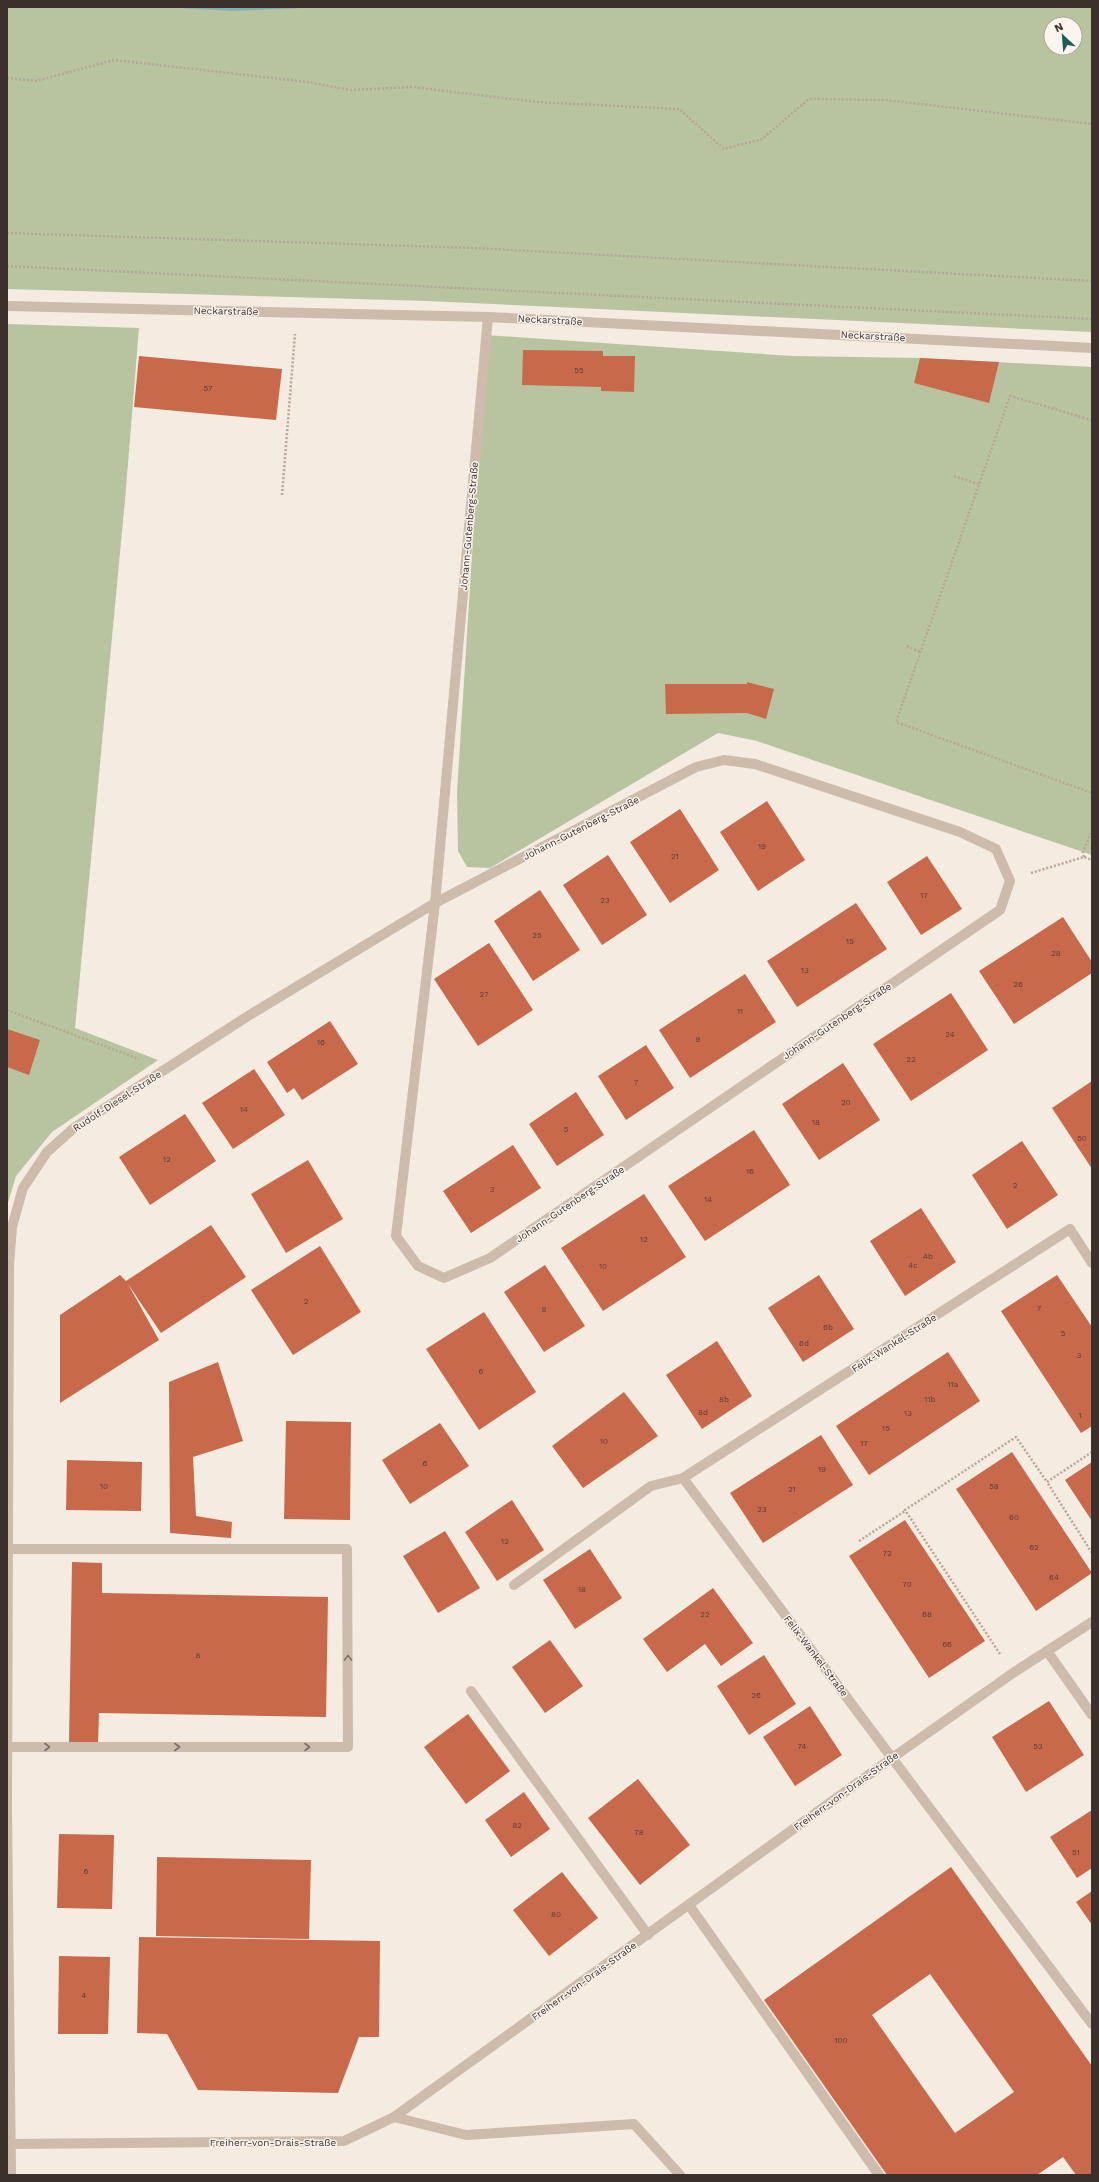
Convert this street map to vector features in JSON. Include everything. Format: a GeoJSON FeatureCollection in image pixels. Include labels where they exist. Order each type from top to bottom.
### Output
{"type":"FeatureCollection","features":[{"type":"Feature","properties":{"kind":"street","name":"Neckarstraße"},"geometry":{"type":"LineString","coordinates":[[7,306],[488,317],[1092,348]]}},
{"type":"Feature","properties":{"kind":"street","name":"Johann-Gutenberg-Straße"},"geometry":{"type":"LineString","coordinates":[[435,903],[696,767],[724,760],[755,764],[960,832],[996,849],[1010,881],[1000,910],[490,1258],[444,1278],[418,1266],[396,1236],[435,903],[488,317]]}},
{"type":"Feature","properties":{"kind":"street","name":"Rudolf-Diesel-Straße"},"geometry":{"type":"LineString","coordinates":[[11,2175],[7,1808],[9,1265],[12,1228],[23,1188],[47,1152],[74,1128],[435,903]]}},
{"type":"Feature","properties":{"kind":"street","name":"Felix-Wankel-Straße"},"geometry":{"type":"LineString","coordinates":[[514,1585],[651,1486],[683,1478],[1070,1229],[1092,1263]]}},
{"type":"Feature","properties":{"kind":"street","name":"Felix-Wankel-Straße"},"geometry":{"type":"LineString","coordinates":[[683,1478],[1092,2024]]}},
{"type":"Feature","properties":{"kind":"street"},"geometry":{"type":"LineString","coordinates":[[8,1549],[347,1549],[348,1747],[8,1747]]}},
{"type":"Feature","properties":{"kind":"street","name":"Freiherr-von-Drais-Straße"},"geometry":{"type":"LineString","coordinates":[[11,2144],[344,2141],[394,2117],[892,1758],[1013,1674],[1092,1622]]}},
{"type":"Feature","properties":{"kind":"street"},"geometry":{"type":"LineString","coordinates":[[1047,1651],[1092,1715]]}},
{"type":"Feature","properties":{"kind":"street"},"geometry":{"type":"LineString","coordinates":[[471,1691],[648,1935]]}},
{"type":"Feature","properties":{"kind":"street"},"geometry":{"type":"LineString","coordinates":[[689,1905],[879,2175]]}},
{"type":"Feature","properties":{"kind":"street"},"geometry":{"type":"LineString","coordinates":[[394,2117],[466,2135],[634,2124],[680,2175]]}},
{"type":"Feature","properties":{"kind":"path"},"geometry":{"type":"LineString","coordinates":[[7,78],[36,81],[114,60],[308,82],[350,90],[413,87],[537,102],[679,109],[724,149],[762,139],[809,99],[886,100],[1092,124]]}},
{"type":"Feature","properties":{"kind":"path"},"geometry":{"type":"LineString","coordinates":[[7,233],[474,248],[1092,281]]}},
{"type":"Feature","properties":{"kind":"path"},"geometry":{"type":"LineString","coordinates":[[7,266],[1092,319]]}},
{"type":"Feature","properties":{"kind":"path"},"geometry":{"type":"LineString","coordinates":[[282,495],[290,368],[297,312]]}},
{"type":"Feature","properties":{"kind":"path"},"geometry":{"type":"LineString","coordinates":[[1092,420],[1010,396],[896,722],[1092,793]]}},
{"type":"Feature","properties":{"kind":"path"},"geometry":{"type":"LineString","coordinates":[[954,476],[978,484]]}},
{"type":"Feature","properties":{"kind":"path"},"geometry":{"type":"LineString","coordinates":[[907,646],[920,652]]}},
{"type":"Feature","properties":{"kind":"path"},"geometry":{"type":"LineString","coordinates":[[1084,857],[1083,852],[1092,830]]}},
{"type":"Feature","properties":{"kind":"path"},"geometry":{"type":"LineString","coordinates":[[1010,881],[1044,867],[1084,857],[1092,860]]}},
{"type":"Feature","properties":{"kind":"path"},"geometry":{"type":"LineString","coordinates":[[7,1010],[134,1056],[160,1073]]}},
{"type":"Feature","properties":{"kind":"path"},"geometry":{"type":"LineString","coordinates":[[859,1541],[1016,1437],[1092,1552]]}},
{"type":"Feature","properties":{"kind":"path"},"geometry":{"type":"LineString","coordinates":[[1047,1482],[1092,1452]]}},
{"type":"Feature","properties":{"kind":"path"},"geometry":{"type":"LineString","coordinates":[[905,1510],[1013,1674]]}},
{"type":"Feature","properties":{"kind":"green space"},"geometry":{"type":"Polygon","coordinates":[[[7,7],[1092,7],[1092,332],[427,301],[7,289],[7,7]]]}},
{"type":"Feature","properties":{"kind":"green space"},"geometry":{"type":"Polygon","coordinates":[[[7,324],[139,328],[125,500],[75,1028],[158,1060],[52,1132],[16,1176],[7,1206],[7,324]]]}},
{"type":"Feature","properties":{"kind":"green space"},"geometry":{"type":"Polygon","coordinates":[[[486,335],[792,356],[920,358],[1092,367],[1092,855],[757,741],[718,733],[490,868],[467,867],[458,851],[457,792],[486,335]]]}},
{"type":"Feature","properties":{"kind":"water"},"geometry":{"type":"Polygon","coordinates":[[[165,7],[327,7],[233,11],[165,7]]]}},
{"type":"Feature","properties":{"kind":"building"},"geometry":{"type":"Polygon","coordinates":[[[523,350],[603,351],[603,356],[635,356],[634,392],[601,391],[601,387],[522,385],[523,350]]]}},
{"type":"Feature","properties":{"kind":"building"},"geometry":{"type":"Polygon","coordinates":[[[139,356],[282,369],[276,420],[134,407],[139,356]]]}},
{"type":"Feature","properties":{"kind":"building"},"geometry":{"type":"Polygon","coordinates":[[[920,358],[999,362],[989,403],[914,383],[920,358]]]}},
{"type":"Feature","properties":{"kind":"building"},"geometry":{"type":"Polygon","coordinates":[[[747,682],[774,689],[766,719],[747,713],[666,714],[665,684],[747,684],[747,682]]]}},
{"type":"Feature","properties":{"kind":"building"},"geometry":{"type":"Polygon","coordinates":[[[767,801],[805,860],[758,891],[720,832],[767,801]]]}},
{"type":"Feature","properties":{"kind":"building"},"geometry":{"type":"Polygon","coordinates":[[[680,809],[719,870],[670,903],[630,842],[680,809]]]}},
{"type":"Feature","properties":{"kind":"building"},"geometry":{"type":"Polygon","coordinates":[[[608,855],[647,915],[602,945],[563,885],[608,855]]]}},
{"type":"Feature","properties":{"kind":"building"},"geometry":{"type":"Polygon","coordinates":[[[927,856],[962,909],[921,935],[887,882],[927,856]]]}},
{"type":"Feature","properties":{"kind":"building"},"geometry":{"type":"Polygon","coordinates":[[[540,890],[580,950],[533,981],[494,921],[540,890]]]}},
{"type":"Feature","properties":{"kind":"building"},"geometry":{"type":"Polygon","coordinates":[[[856,903],[887,949],[797,1007],[767,961],[856,903]]]}},
{"type":"Feature","properties":{"kind":"building"},"geometry":{"type":"Polygon","coordinates":[[[1063,917],[1092,962],[1092,973],[1014,1024],[979,971],[1063,917]]]}},
{"type":"Feature","properties":{"kind":"building"},"geometry":{"type":"Polygon","coordinates":[[[489,943],[533,1010],[478,1046],[434,979],[489,943]]]}},
{"type":"Feature","properties":{"kind":"building"},"geometry":{"type":"Polygon","coordinates":[[[745,974],[776,1022],[690,1078],[659,1030],[745,974]]]}},
{"type":"Feature","properties":{"kind":"building"},"geometry":{"type":"Polygon","coordinates":[[[951,993],[988,1050],[911,1101],[873,1044],[951,993]]]}},
{"type":"Feature","properties":{"kind":"building"},"geometry":{"type":"Polygon","coordinates":[[[330,1021],[358,1064],[302,1100],[294,1088],[287,1093],[267,1062],[330,1021]]]}},
{"type":"Feature","properties":{"kind":"building"},"geometry":{"type":"Polygon","coordinates":[[[7,1029],[40,1040],[29,1075],[7,1067],[7,1029]]]}},
{"type":"Feature","properties":{"kind":"building"},"geometry":{"type":"Polygon","coordinates":[[[646,1045],[674,1088],[626,1120],[598,1076],[646,1045]]]}},
{"type":"Feature","properties":{"kind":"building"},"geometry":{"type":"Polygon","coordinates":[[[843,1063],[880,1120],[819,1160],[782,1104],[843,1063]]]}},
{"type":"Feature","properties":{"kind":"building"},"geometry":{"type":"Polygon","coordinates":[[[254,1069],[285,1115],[233,1149],[202,1103],[254,1069]]]}},
{"type":"Feature","properties":{"kind":"building"},"geometry":{"type":"Polygon","coordinates":[[[1092,1081],[1092,1169],[1052,1108],[1092,1081]]]}},
{"type":"Feature","properties":{"kind":"building"},"geometry":{"type":"Polygon","coordinates":[[[576,1092],[604,1135],[557,1166],[529,1124],[576,1092]]]}},
{"type":"Feature","properties":{"kind":"building"},"geometry":{"type":"Polygon","coordinates":[[[185,1114],[216,1161],[150,1205],[119,1157],[185,1114]]]}},
{"type":"Feature","properties":{"kind":"building"},"geometry":{"type":"Polygon","coordinates":[[[754,1130],[790,1185],[705,1241],[668,1186],[754,1130]]]}},
{"type":"Feature","properties":{"kind":"building"},"geometry":{"type":"Polygon","coordinates":[[[1022,1141],[1058,1195],[1007,1229],[972,1175],[1022,1141]]]}},
{"type":"Feature","properties":{"kind":"building"},"geometry":{"type":"Polygon","coordinates":[[[513,1145],[541,1188],[471,1233],[443,1191],[513,1145]]]}},
{"type":"Feature","properties":{"kind":"building"},"geometry":{"type":"Polygon","coordinates":[[[308,1160],[343,1219],[286,1253],[251,1194],[308,1160]]]}},
{"type":"Feature","properties":{"kind":"building"},"geometry":{"type":"Polygon","coordinates":[[[644,1194],[686,1257],[603,1311],[561,1248],[644,1194]]]}},
{"type":"Feature","properties":{"kind":"building"},"geometry":{"type":"Polygon","coordinates":[[[921,1208],[956,1262],[905,1296],[870,1241],[921,1208]]]}},
{"type":"Feature","properties":{"kind":"building"},"geometry":{"type":"Polygon","coordinates":[[[211,1225],[246,1277],[161,1333],[128,1284],[159,1340],[60,1403],[60,1315],[120,1275],[126,1281],[211,1225]]]}},
{"type":"Feature","properties":{"kind":"building"},"geometry":{"type":"Polygon","coordinates":[[[320,1246],[361,1312],[293,1355],[251,1290],[320,1246]]]}},
{"type":"Feature","properties":{"kind":"building"},"geometry":{"type":"Polygon","coordinates":[[[545,1265],[585,1326],[544,1352],[504,1292],[545,1265]]]}},
{"type":"Feature","properties":{"kind":"building"},"geometry":{"type":"Polygon","coordinates":[[[819,1275],[854,1329],[803,1362],[768,1308],[819,1275]]]}},
{"type":"Feature","properties":{"kind":"building"},"geometry":{"type":"Polygon","coordinates":[[[1057,1275],[1092,1327],[1092,1426],[1081,1433],[1001,1311],[1057,1275]]]}},
{"type":"Feature","properties":{"kind":"building"},"geometry":{"type":"Polygon","coordinates":[[[484,1312],[536,1392],[479,1430],[426,1349],[484,1312]]]}},
{"type":"Feature","properties":{"kind":"building"},"geometry":{"type":"Polygon","coordinates":[[[717,1341],[752,1396],[702,1429],[666,1375],[717,1341]]]}},
{"type":"Feature","properties":{"kind":"building"},"geometry":{"type":"Polygon","coordinates":[[[948,1352],[980,1401],[869,1475],[836,1426],[948,1352]]]}},
{"type":"Feature","properties":{"kind":"building"},"geometry":{"type":"Polygon","coordinates":[[[218,1362],[243,1441],[193,1457],[196,1516],[232,1522],[231,1538],[170,1533],[169,1382],[218,1362]]]}},
{"type":"Feature","properties":{"kind":"building"},"geometry":{"type":"Polygon","coordinates":[[[624,1392],[658,1436],[583,1488],[552,1446],[624,1392]]]}},
{"type":"Feature","properties":{"kind":"building"},"geometry":{"type":"Polygon","coordinates":[[[286,1421],[351,1422],[350,1520],[284,1519],[286,1421]]]}},
{"type":"Feature","properties":{"kind":"building"},"geometry":{"type":"Polygon","coordinates":[[[440,1423],[469,1466],[410,1504],[382,1460],[440,1423]]]}},
{"type":"Feature","properties":{"kind":"building"},"geometry":{"type":"Polygon","coordinates":[[[821,1435],[853,1485],[763,1543],[730,1493],[821,1435]]]}},
{"type":"Feature","properties":{"kind":"building"},"geometry":{"type":"Polygon","coordinates":[[[1012,1452],[1092,1573],[1036,1611],[956,1489],[1012,1452]]]}},
{"type":"Feature","properties":{"kind":"building"},"geometry":{"type":"Polygon","coordinates":[[[67,1460],[142,1462],[141,1511],[66,1510],[67,1460]]]}},
{"type":"Feature","properties":{"kind":"building"},"geometry":{"type":"Polygon","coordinates":[[[1092,1462],[1092,1521],[1065,1480],[1092,1462]]]}},
{"type":"Feature","properties":{"kind":"building"},"geometry":{"type":"Polygon","coordinates":[[[512,1500],[544,1550],[497,1581],[465,1532],[512,1500]]]}},
{"type":"Feature","properties":{"kind":"building"},"geometry":{"type":"Polygon","coordinates":[[[905,1520],[985,1641],[929,1678],[849,1556],[905,1520]]]}},
{"type":"Feature","properties":{"kind":"building"},"geometry":{"type":"Polygon","coordinates":[[[445,1531],[480,1588],[438,1613],[403,1556],[445,1531]]]}},
{"type":"Feature","properties":{"kind":"building"},"geometry":{"type":"Polygon","coordinates":[[[590,1549],[622,1598],[575,1629],[543,1580],[590,1549]]]}},
{"type":"Feature","properties":{"kind":"building"},"geometry":{"type":"Polygon","coordinates":[[[72,1562],[102,1563],[102,1593],[328,1597],[326,1717],[99,1713],[98,1744],[69,1743],[72,1562]]]}},
{"type":"Feature","properties":{"kind":"building"},"geometry":{"type":"Polygon","coordinates":[[[713,1588],[753,1643],[721,1666],[705,1644],[667,1672],[643,1639],[713,1588]]]}},
{"type":"Feature","properties":{"kind":"building"},"geometry":{"type":"Polygon","coordinates":[[[550,1640],[583,1686],[545,1713],[512,1667],[550,1640]]]}},
{"type":"Feature","properties":{"kind":"building"},"geometry":{"type":"Polygon","coordinates":[[[764,1655],[796,1704],[749,1735],[717,1686],[764,1655]]]}},
{"type":"Feature","properties":{"kind":"building"},"geometry":{"type":"Polygon","coordinates":[[[1049,1701],[1084,1755],[1026,1792],[992,1737],[1049,1701]]]}},
{"type":"Feature","properties":{"kind":"building"},"geometry":{"type":"Polygon","coordinates":[[[810,1706],[842,1755],[795,1786],[763,1737],[810,1706]]]}},
{"type":"Feature","properties":{"kind":"building"},"geometry":{"type":"Polygon","coordinates":[[[468,1714],[510,1771],[466,1804],[424,1747],[468,1714]]]}},
{"type":"Feature","properties":{"kind":"building"},"geometry":{"type":"Polygon","coordinates":[[[638,1779],[690,1845],[640,1885],[588,1818],[638,1779]]]}},
{"type":"Feature","properties":{"kind":"building"},"geometry":{"type":"Polygon","coordinates":[[[524,1792],[550,1829],[511,1857],[485,1820],[524,1792]]]}},
{"type":"Feature","properties":{"kind":"building"},"geometry":{"type":"Polygon","coordinates":[[[1092,1810],[1092,1868],[1077,1878],[1050,1837],[1092,1810]]]}},
{"type":"Feature","properties":{"kind":"building"},"geometry":{"type":"Polygon","coordinates":[[[59,1834],[114,1835],[112,1909],[57,1908],[59,1834]]]}},
{"type":"Feature","properties":{"kind":"building"},"geometry":{"type":"Polygon","coordinates":[[[157,1857],[311,1860],[309,1939],[156,1936],[157,1857]]]}},
{"type":"Feature","properties":{"kind":"building"},"geometry":{"type":"Polygon","coordinates":[[[951,1867],[1092,2066],[1092,2175],[1076,2175],[1063,2157],[1037,2175],[887,2175],[764,2000],[951,1867]],[[930,1974],[872,2015],[955,2133],[1014,2092],[930,1974]]]}},
{"type":"Feature","properties":{"kind":"building"},"geometry":{"type":"Polygon","coordinates":[[[562,1872],[598,1918],[549,1956],[513,1910],[562,1872]]]}},
{"type":"Feature","properties":{"kind":"building"},"geometry":{"type":"Polygon","coordinates":[[[1092,1891],[1092,1925],[1076,1902],[1092,1891]]]}},
{"type":"Feature","properties":{"kind":"building"},"geometry":{"type":"Polygon","coordinates":[[[139,1937],[380,1941],[379,2037],[359,2037],[338,2093],[198,2090],[167,2034],[137,2033],[139,1937]]]}},
{"type":"Feature","properties":{"kind":"building"},"geometry":{"type":"Polygon","coordinates":[[[59,1956],[110,1957],[108,2034],[58,2034],[59,1956]]]}}]}
